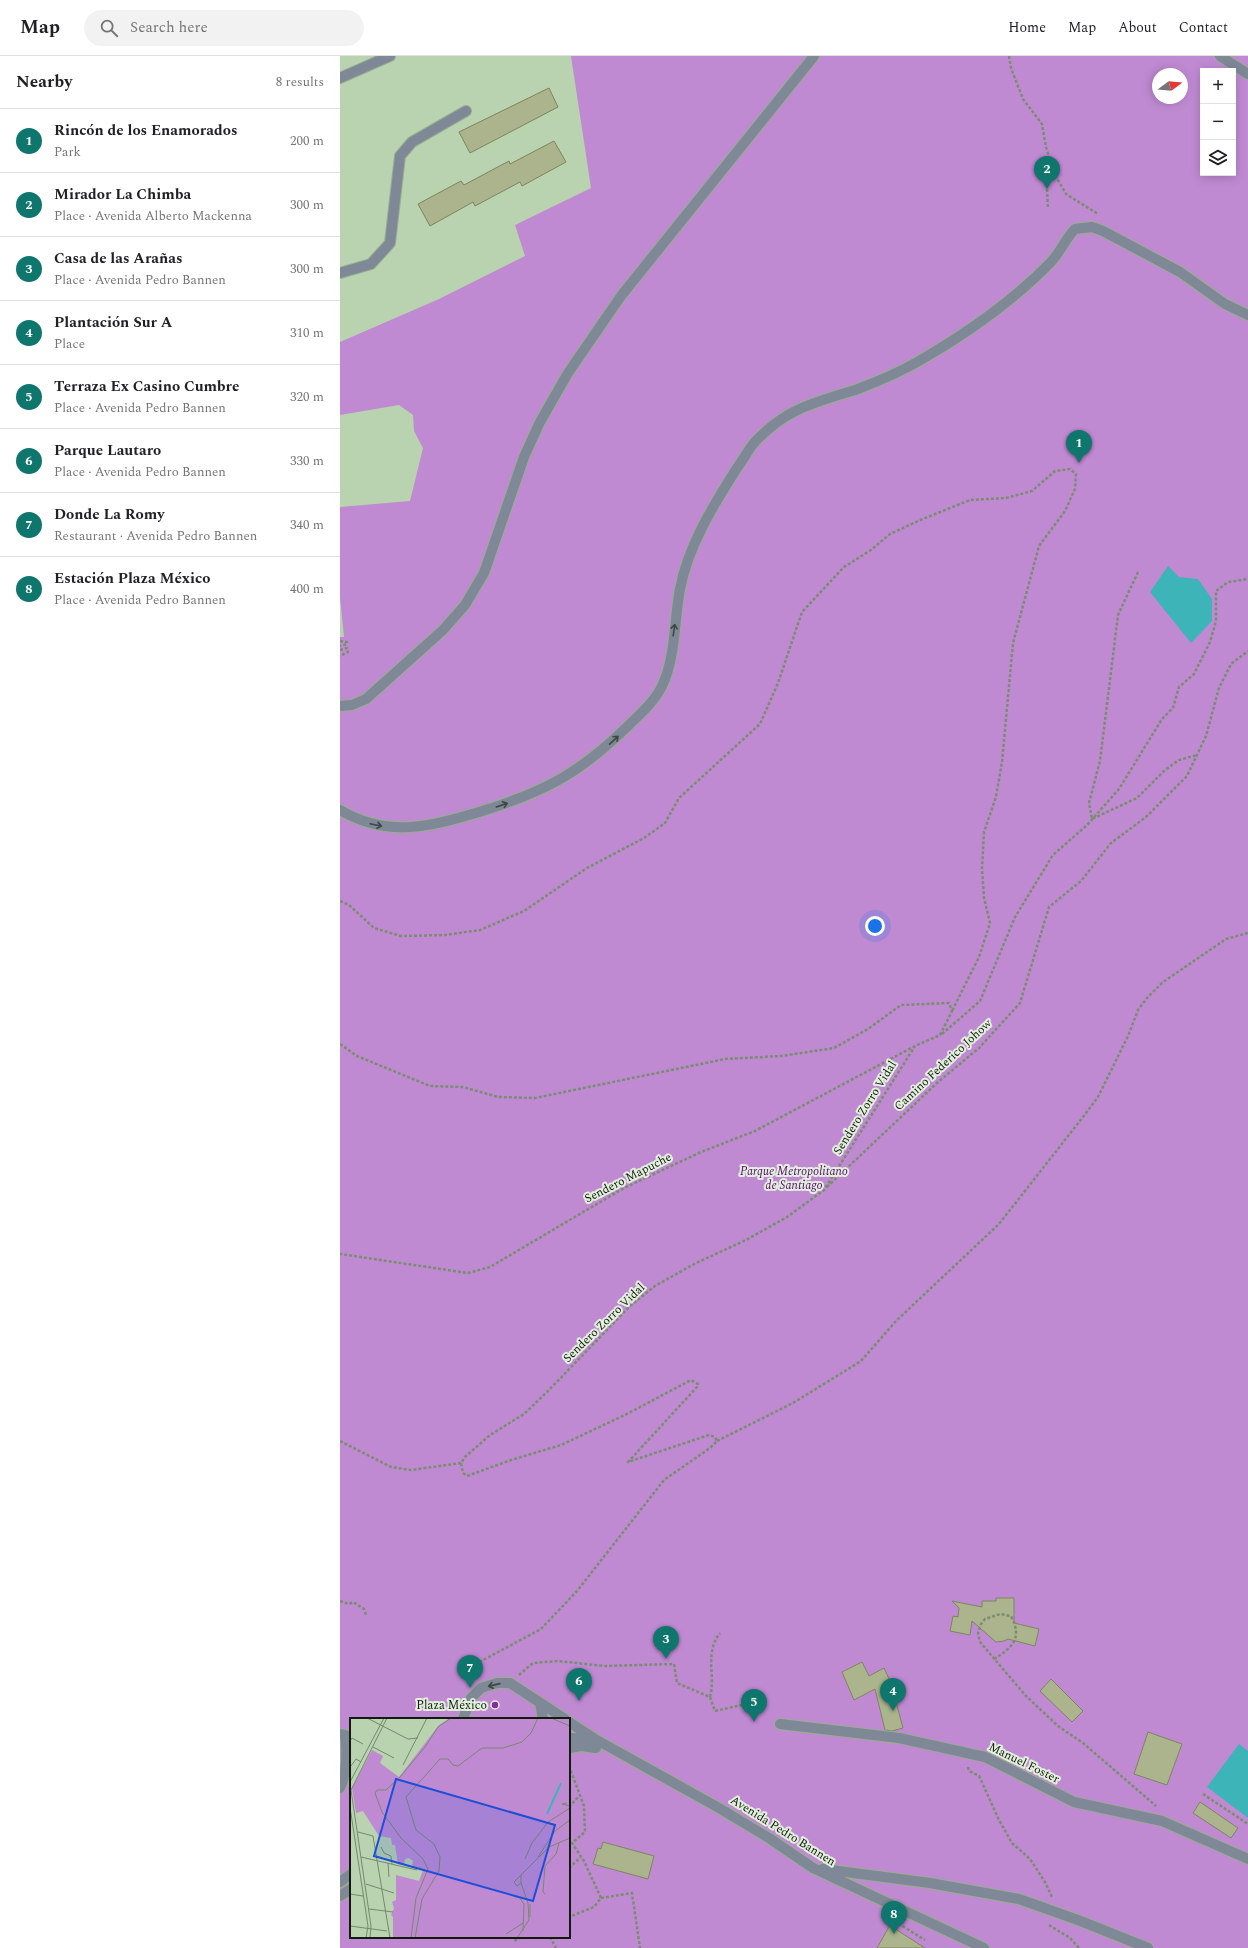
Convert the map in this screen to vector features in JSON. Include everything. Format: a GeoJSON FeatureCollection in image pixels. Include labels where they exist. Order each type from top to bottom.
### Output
{"type":"FeatureCollection","features":[{"type":"Feature","properties":{"kind":"street"},"geometry":{"type":"LineString","coordinates":[[340,78],[390,56]]}},
{"type":"Feature","properties":{"kind":"street"},"geometry":{"type":"LineString","coordinates":[[340,706],[352,705],[366,699],[379,689],[443,630],[465,604],[484,573],[524,457],[540,422],[568,373],[621,296],[814,56]]}},
{"type":"Feature","properties":{"kind":"street"},"geometry":{"type":"LineString","coordinates":[[1220,56],[1248,74]]}},
{"type":"Feature","properties":{"kind":"street"},"geometry":{"type":"LineString","coordinates":[[340,273],[371,264],[390,243],[400,156],[412,142],[466,111]]}},
{"type":"Feature","properties":{"kind":"street"},"geometry":{"type":"LineString","coordinates":[[340,810],[364,822],[377,825],[418,827],[442,823],[532,794],[560,782],[594,758],[647,708],[662,685],[670,660],[680,587],[689,558],[727,484],[753,444],[771,426],[794,411],[815,401],[857,389],[897,373],[956,338],[998,308],[1031,281],[1055,257],[1075,228],[1092,226],[1103,231],[1180,272],[1225,304],[1248,315]]}},
{"type":"Feature","properties":{"kind":"street"},"geometry":{"type":"LineString","coordinates":[[463,1718],[471,1698],[481,1688],[497,1683],[510,1683],[563,1718]]}},
{"type":"Feature","properties":{"kind":"street"},"geometry":{"type":"LineString","coordinates":[[540,1703],[543,1718]]}},
{"type":"Feature","properties":{"kind":"street","name":"Avenida Pedro Bannen"},"geometry":{"type":"LineString","coordinates":[[570,1723],[595,1744],[719,1808],[769,1838],[813,1868],[984,1948]]}},
{"type":"Feature","properties":{"kind":"street","name":"Manuel Foster"},"geometry":{"type":"LineString","coordinates":[[780,1724],[899,1738],[985,1757],[1074,1802],[1162,1821],[1248,1859]]}},
{"type":"Feature","properties":{"kind":"street"},"geometry":{"type":"LineString","coordinates":[[340,1734],[345,1735],[346,1742],[345,1764],[340,1788]]}},
{"type":"Feature","properties":{"kind":"street","name":"Avenida Pedro Bannen"},"geometry":{"type":"LineString","coordinates":[[570,1738],[595,1744]]}},
{"type":"Feature","properties":{"kind":"street"},"geometry":{"type":"LineString","coordinates":[[570,1748],[595,1744]]}},
{"type":"Feature","properties":{"kind":"street"},"geometry":{"type":"LineString","coordinates":[[813,1868],[937,1884],[1019,1899],[1058,1912],[1148,1948]]}},
{"type":"Feature","properties":{"kind":"street"},"geometry":{"type":"LineString","coordinates":[[340,1882],[350,1875]]}},
{"type":"Feature","properties":{"kind":"street"},"geometry":{"type":"LineString","coordinates":[[340,1896],[350,1890]]}},
{"type":"Feature","properties":{"kind":"path"},"geometry":{"type":"LineString","coordinates":[[1009,56],[1011,68],[1023,99],[1042,124],[1046,147],[1054,172],[1066,194],[1100,215]]}},
{"type":"Feature","properties":{"kind":"path"},"geometry":{"type":"LineString","coordinates":[[1047,189],[1048,209]]}},
{"type":"Feature","properties":{"kind":"path"},"geometry":{"type":"LineString","coordinates":[[340,901],[349,905],[374,928],[401,936],[445,935],[480,930],[524,911],[587,868],[644,838],[665,823],[679,798],[760,724],[778,683],[802,612],[844,567],[871,550],[890,534],[918,521],[970,500],[1006,498],[1032,491],[1055,472],[1070,469],[1076,474],[1075,489],[1064,511],[1039,546],[1013,643],[1002,762],[996,797],[984,832],[982,868],[984,898],[990,923],[979,957],[940,1035]]}},
{"type":"Feature","properties":{"kind":"path"},"geometry":{"type":"LineString","coordinates":[[1092,819],[1089,803],[1100,761],[1118,615],[1138,572]]}},
{"type":"Feature","properties":{"kind":"path"},"geometry":{"type":"LineString","coordinates":[[915,1046],[940,1035],[980,1002],[1015,917],[1053,855],[1092,819],[1119,789],[1162,719],[1173,708],[1179,687],[1194,674],[1210,642],[1216,621],[1216,591],[1228,582],[1248,579]]}},
{"type":"Feature","properties":{"kind":"path"},"geometry":{"type":"LineString","coordinates":[[340,641],[347,642],[347,644],[340,646]]}},
{"type":"Feature","properties":{"kind":"path"},"geometry":{"type":"LineString","coordinates":[[340,650],[347,648],[348,652],[340,656]]}},
{"type":"Feature","properties":{"kind":"path","name":"Camino Federico Johow"},"geometry":{"type":"LineString","coordinates":[[824,1190],[938,1082],[979,1048],[1020,1003],[1049,907],[1081,881],[1111,843],[1146,817],[1187,776],[1206,736],[1219,688],[1231,664],[1248,652]]}},
{"type":"Feature","properties":{"kind":"path"},"geometry":{"type":"LineString","coordinates":[[1092,819],[1137,798],[1165,770],[1179,760],[1197,755]]}},
{"type":"Feature","properties":{"kind":"path"},"geometry":{"type":"LineString","coordinates":[[460,1672],[542,1630],[577,1591],[664,1480],[710,1448],[717,1441],[793,1403],[861,1361],[896,1321],[999,1224],[1098,1097],[1128,1036],[1138,1010],[1147,998],[1163,982],[1226,939],[1248,933]]}},
{"type":"Feature","properties":{"kind":"path"},"geometry":{"type":"LineString","coordinates":[[340,1044],[357,1056],[430,1086],[463,1087],[498,1097],[535,1098],[726,1059],[781,1056],[834,1048],[868,1029],[901,1005],[949,1003],[952,1011]]}},
{"type":"Feature","properties":{"kind":"path","name":"Sendero Zorro Vidal"},"geometry":{"type":"LineString","coordinates":[[460,1463],[490,1435],[524,1414],[630,1306],[655,1286],[696,1263],[746,1240],[787,1217],[824,1190],[915,1046]]}},
{"type":"Feature","properties":{"kind":"path","name":"Sendero Mapuche"},"geometry":{"type":"LineString","coordinates":[[340,1254],[468,1273],[490,1267],[624,1188],[701,1152],[755,1131],[915,1046]]}},
{"type":"Feature","properties":{"kind":"path"},"geometry":{"type":"LineString","coordinates":[[340,1441],[391,1467],[411,1470],[460,1463],[463,1473],[468,1476],[561,1446],[625,1415],[691,1380],[698,1384],[697,1388],[628,1462],[709,1435],[715,1437],[717,1441]]}},
{"type":"Feature","properties":{"kind":"path"},"geometry":{"type":"LineString","coordinates":[[340,1601],[349,1604],[353,1602],[364,1609],[366,1615]]}},
{"type":"Feature","properties":{"kind":"path"},"geometry":{"type":"LineString","coordinates":[[994,1659],[1010,1649],[1014,1643],[1015,1623],[1011,1616],[1000,1614],[992,1615],[981,1624],[978,1633],[980,1642],[994,1659],[1026,1696],[1058,1726],[1083,1743],[1159,1808],[1162,1821]]}},
{"type":"Feature","properties":{"kind":"path"},"geometry":{"type":"LineString","coordinates":[[720,1633],[713,1641],[710,1664],[713,1688],[710,1697],[715,1711],[746,1704]]}},
{"type":"Feature","properties":{"kind":"path"},"geometry":{"type":"LineString","coordinates":[[510,1683],[533,1663],[558,1661],[604,1666],[674,1664],[677,1683],[710,1697]]}},
{"type":"Feature","properties":{"kind":"path"},"geometry":{"type":"LineString","coordinates":[[472,1666],[481,1688]]}},
{"type":"Feature","properties":{"kind":"path"},"geometry":{"type":"LineString","coordinates":[[964,1752],[969,1771],[979,1776],[999,1820],[1012,1843],[1030,1859],[1046,1882],[1058,1912]]}},
{"type":"Feature","properties":{"kind":"path"},"geometry":{"type":"LineString","coordinates":[[570,1769],[584,1806],[585,1832],[572,1843],[581,1856],[601,1898]]}},
{"type":"Feature","properties":{"kind":"path"},"geometry":{"type":"LineString","coordinates":[[1203,1794],[1248,1824]]}},
{"type":"Feature","properties":{"kind":"path"},"geometry":{"type":"LineString","coordinates":[[570,1806],[580,1795]]}},
{"type":"Feature","properties":{"kind":"path"},"geometry":{"type":"LineString","coordinates":[[570,1867],[581,1856]]}},
{"type":"Feature","properties":{"kind":"path"},"geometry":{"type":"LineString","coordinates":[[570,1917],[594,1907],[601,1898],[632,1893],[640,1948]]}},
{"type":"Feature","properties":{"kind":"path"},"geometry":{"type":"LineString","coordinates":[[896,1929],[899,1924],[925,1940]]}},
{"type":"Feature","properties":{"kind":"path"},"geometry":{"type":"LineString","coordinates":[[516,1938],[514,1941],[520,1938]]}},
{"type":"Feature","properties":{"kind":"path"},"geometry":{"type":"LineString","coordinates":[[551,1938],[556,1948]]}},
{"type":"Feature","properties":{"kind":"green space","name":"Parque Metropolitano de Santiago"},"geometry":{"type":"Polygon","coordinates":[[[571,56],[1248,56],[1248,1948],[340,1948],[340,637],[344,637],[340,597],[340,507],[410,501],[423,448],[414,431],[413,415],[399,405],[340,415],[340,342],[439,299],[525,256],[515,225],[591,188],[571,56]]]}},
{"type":"Feature","properties":{"kind":"water"},"geometry":{"type":"Polygon","coordinates":[[[1168,566],[1179,577],[1198,579],[1212,599],[1212,621],[1191,643],[1150,592],[1168,566]]]}},
{"type":"Feature","properties":{"kind":"water"},"geometry":{"type":"Polygon","coordinates":[[[1239,1744],[1248,1751],[1248,1818],[1207,1787],[1239,1744]]]}},
{"type":"Feature","properties":{"kind":"building"},"geometry":{"type":"Polygon","coordinates":[[[549,88],[558,107],[470,153],[459,132],[549,88]]]}},
{"type":"Feature","properties":{"kind":"building"},"geometry":{"type":"Polygon","coordinates":[[[554,141],[566,162],[522,186],[520,182],[475,206],[473,202],[430,226],[418,204],[461,181],[464,185],[509,161],[510,164],[554,141]]]}},
{"type":"Feature","properties":{"kind":"building"},"geometry":{"type":"Polygon","coordinates":[[[996,1598],[1014,1598],[1014,1623],[1039,1629],[1035,1646],[1008,1639],[996,1642],[972,1621],[970,1635],[950,1631],[953,1616],[958,1617],[959,1608],[952,1601],[982,1607],[982,1601],[996,1601],[996,1598]]]}},
{"type":"Feature","properties":{"kind":"building"},"geometry":{"type":"Polygon","coordinates":[[[862,1662],[869,1676],[884,1668],[891,1683],[903,1728],[892,1731],[885,1730],[875,1689],[854,1700],[842,1672],[862,1662]]]}},
{"type":"Feature","properties":{"kind":"building"},"geometry":{"type":"Polygon","coordinates":[[[1051,1679],[1083,1711],[1072,1722],[1040,1691],[1051,1679]]]}},
{"type":"Feature","properties":{"kind":"building"},"geometry":{"type":"Polygon","coordinates":[[[1148,1732],[1182,1744],[1167,1785],[1134,1774],[1148,1732]]]}},
{"type":"Feature","properties":{"kind":"building"},"geometry":{"type":"Polygon","coordinates":[[[1200,1802],[1238,1828],[1231,1838],[1193,1813],[1200,1802]]]}},
{"type":"Feature","properties":{"kind":"building"},"geometry":{"type":"Polygon","coordinates":[[[603,1842],[654,1856],[648,1879],[593,1864],[598,1848],[601,1849],[603,1842]]]}},
{"type":"Feature","properties":{"kind":"building"},"geometry":{"type":"Polygon","coordinates":[[[890,1925],[900,1932],[925,1948],[877,1948],[890,1925]]]}},
{"type":"Feature","properties":{"kind":"place","name":"Mirador La Chimba"},"geometry":{"type":"Point","coordinates":[1047,189]}},
{"type":"Feature","properties":{"kind":"place","name":"Rincón de los Enamorados"},"geometry":{"type":"Point","coordinates":[1079,463]}},
{"type":"Feature","properties":{"kind":"place","name":"Casa de las Arañas"},"geometry":{"type":"Point","coordinates":[666,1659]}},
{"type":"Feature","properties":{"kind":"place","name":"Donde La Romy"},"geometry":{"type":"Point","coordinates":[470,1688]}},
{"type":"Feature","properties":{"kind":"place","name":"Parque Lautaro"},"geometry":{"type":"Point","coordinates":[579,1701]}},
{"type":"Feature","properties":{"kind":"place","name":"Plaza México"},"geometry":{"type":"Point","coordinates":[495,1705]}},
{"type":"Feature","properties":{"kind":"place","name":"Plantación Sur A"},"geometry":{"type":"Point","coordinates":[893,1711]}},
{"type":"Feature","properties":{"kind":"place","name":"Terraza Ex Casino Cumbre"},"geometry":{"type":"Point","coordinates":[754,1722]}},
{"type":"Feature","properties":{"kind":"place","name":"Estación Plaza México"},"geometry":{"type":"Point","coordinates":[894,1934]}}]}
